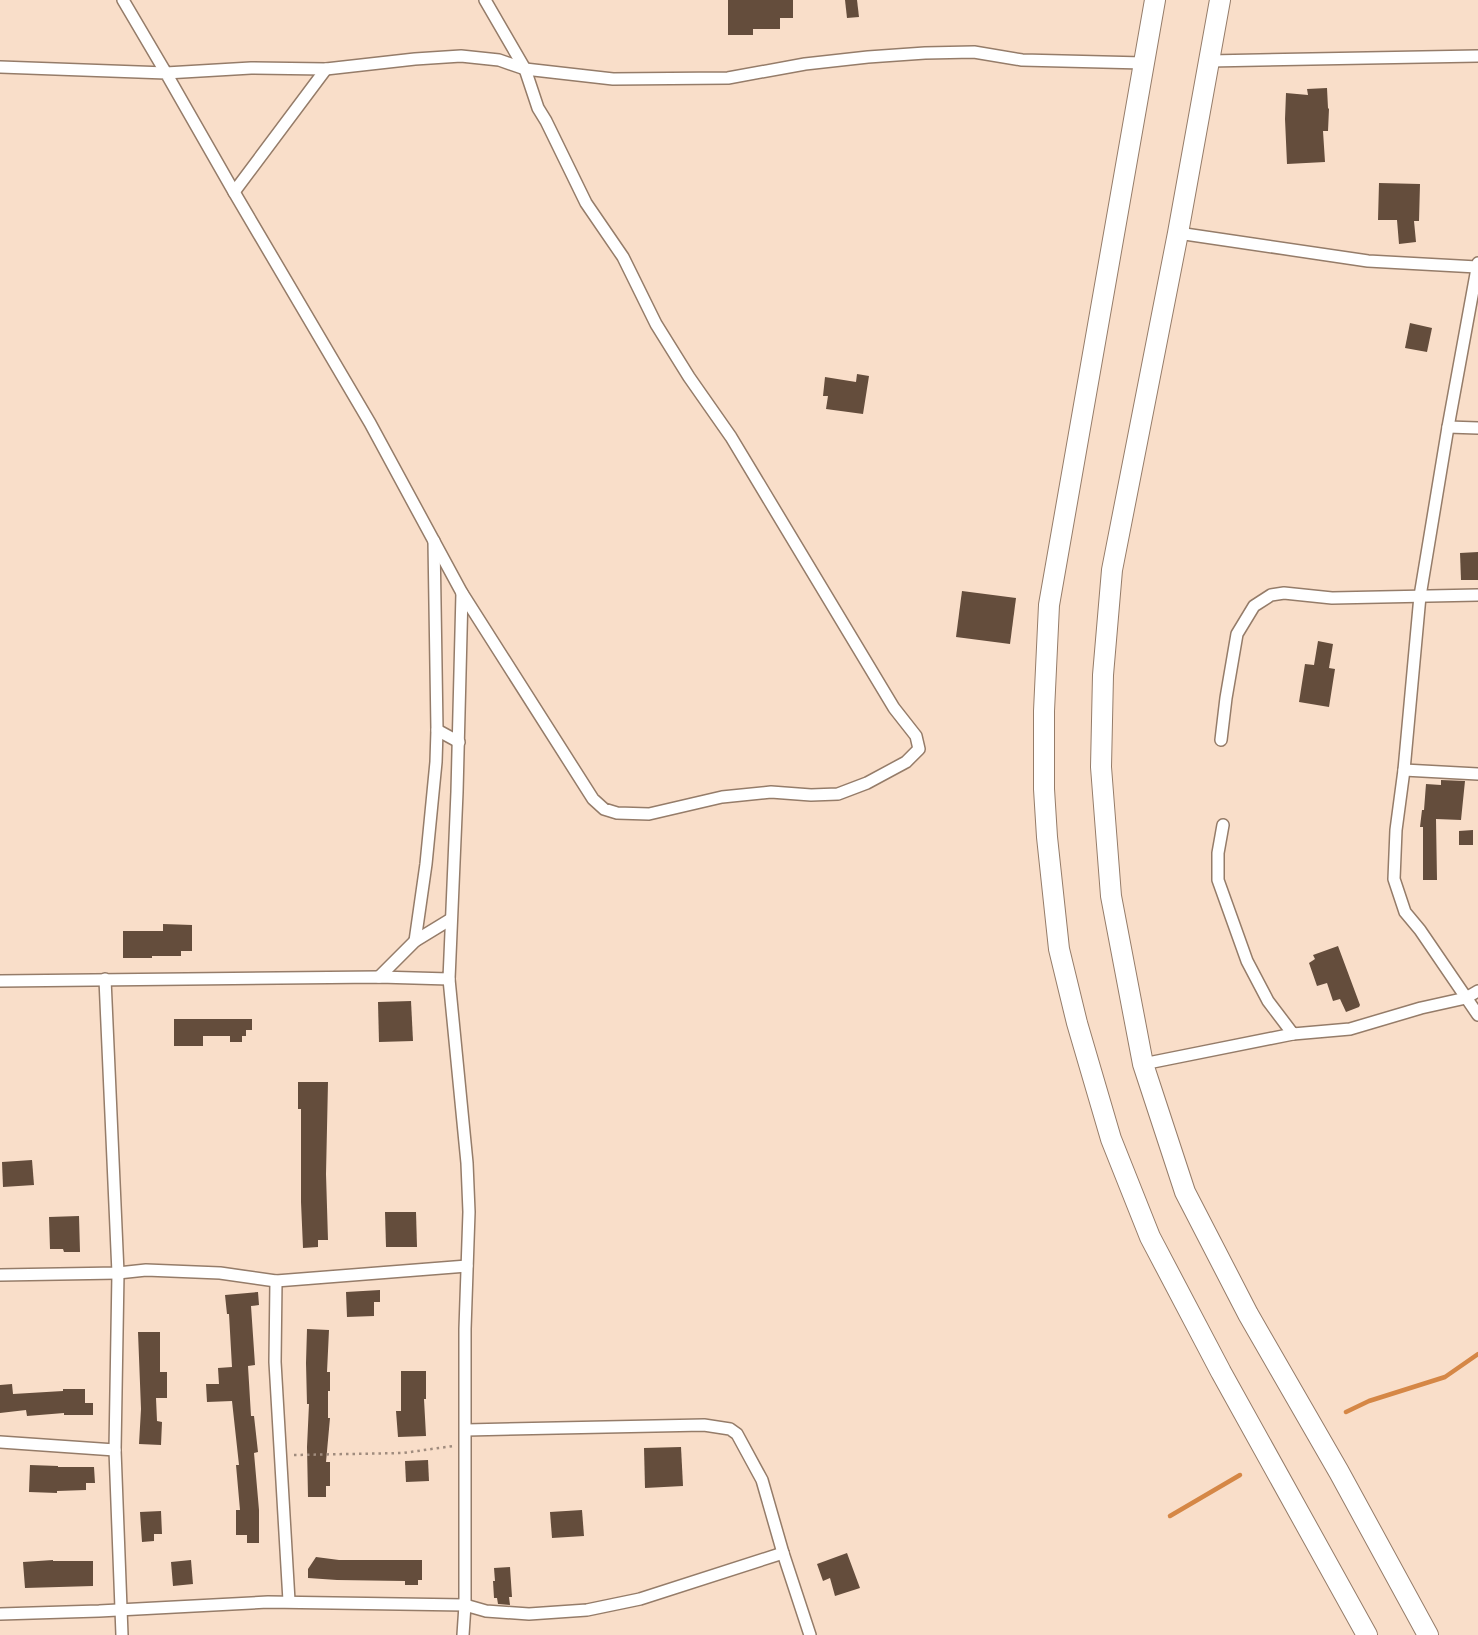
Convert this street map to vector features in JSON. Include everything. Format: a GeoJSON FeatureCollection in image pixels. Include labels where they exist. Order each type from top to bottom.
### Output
{"type":"FeatureCollection","features":[{"type":"Feature","properties":{"kind":"highway"},"geometry":{"type":"LineString","coordinates":[[1155,0],[1049,605],[1044,711],[1044,789],[1059,949],[1077,1023],[1110,1139],[1150,1237],[1366,1635]]}},
{"type":"Feature","properties":{"kind":"highway"},"geometry":{"type":"LineString","coordinates":[[1220,0],[1178,233],[1112,570],[1103,675],[1101,767],[1111,896],[1143,1064],[1185,1192],[1248,1314],[1339,1472],[1428,1635]]}},
{"type":"Feature","properties":{"kind":"street"},"geometry":{"type":"LineString","coordinates":[[123,0],[370,422],[462,593],[593,799],[604,809],[617,813],[650,814],[722,797],[772,792],[811,796],[838,794],[867,783],[906,762],[919,749],[916,736],[894,708],[731,437],[656,324],[623,257],[586,203],[538,108],[525,69],[486,0]]}},
{"type":"Feature","properties":{"kind":"street"},"geometry":{"type":"LineString","coordinates":[[0,67],[166,73],[250,68],[326,69],[462,56],[499,60],[525,69],[613,79],[728,78],[805,64],[868,57],[974,52],[1022,60],[1143,63]]}},
{"type":"Feature","properties":{"kind":"street"},"geometry":{"type":"LineString","coordinates":[[1210,61],[1478,56]]}},
{"type":"Feature","properties":{"kind":"street"},"geometry":{"type":"LineString","coordinates":[[234,192],[326,69]]}},
{"type":"Feature","properties":{"kind":"street"},"geometry":{"type":"LineString","coordinates":[[1178,233],[1368,261],[1477,267]]}},
{"type":"Feature","properties":{"kind":"street"},"geometry":{"type":"LineString","coordinates":[[1478,263],[1420,596],[1404,770],[1396,830],[1394,879],[1405,912],[1420,930],[1478,1015]]}},
{"type":"Feature","properties":{"kind":"street"},"geometry":{"type":"LineString","coordinates":[[1448,427],[1478,428]]}},
{"type":"Feature","properties":{"kind":"street"},"geometry":{"type":"LineString","coordinates":[[415,941],[426,864],[436,762],[434,540]]}},
{"type":"Feature","properties":{"kind":"street"},"geometry":{"type":"LineString","coordinates":[[462,593],[459,742],[448,979],[467,1163],[469,1212],[466,1329],[465,1605],[463,1635]]}},
{"type":"Feature","properties":{"kind":"street"},"geometry":{"type":"LineString","coordinates":[[1221,740],[1226,698],[1238,634],[1254,606],[1271,595],[1284,593],[1332,598],[1478,595]]}},
{"type":"Feature","properties":{"kind":"street"},"geometry":{"type":"LineString","coordinates":[[437,730],[459,742]]}},
{"type":"Feature","properties":{"kind":"street"},"geometry":{"type":"LineString","coordinates":[[1404,770],[1478,774]]}},
{"type":"Feature","properties":{"kind":"street"},"geometry":{"type":"LineString","coordinates":[[1224,825],[1218,853],[1218,880],[1247,961],[1268,1001],[1293,1034]]}},
{"type":"Feature","properties":{"kind":"street"},"geometry":{"type":"LineString","coordinates":[[379,977],[415,941],[433,928],[451,919]]}},
{"type":"Feature","properties":{"kind":"street"},"geometry":{"type":"LineString","coordinates":[[0,981],[379,977],[448,979]]}},
{"type":"Feature","properties":{"kind":"street"},"geometry":{"type":"LineString","coordinates":[[105,979],[118,1273],[115,1450],[122,1635]]}},
{"type":"Feature","properties":{"kind":"street"},"geometry":{"type":"LineString","coordinates":[[1143,1064],[1293,1034],[1350,1029],[1421,1008],[1466,998],[1478,990]]}},
{"type":"Feature","properties":{"kind":"street"},"geometry":{"type":"LineString","coordinates":[[0,1275],[118,1273],[146,1270],[220,1273],[276,1281],[468,1266]]}},
{"type":"Feature","properties":{"kind":"street"},"geometry":{"type":"LineString","coordinates":[[276,1281],[275,1362],[289,1601]]}},
{"type":"Feature","properties":{"kind":"street"},"geometry":{"type":"LineString","coordinates":[[466,1430],[704,1425],[730,1429],[737,1434],[762,1480],[783,1553],[810,1635]]}},
{"type":"Feature","properties":{"kind":"street"},"geometry":{"type":"LineString","coordinates":[[0,1442],[115,1450]]}},
{"type":"Feature","properties":{"kind":"street"},"geometry":{"type":"LineString","coordinates":[[0,1614],[289,1601],[465,1605],[486,1611],[529,1614],[587,1610],[640,1599],[783,1553]]}},
{"type":"Feature","properties":{"kind":"path"},"geometry":{"type":"LineString","coordinates":[[280,1455],[403,1452],[466,1444]]}},
{"type":"Feature","properties":{"kind":"building"},"geometry":{"type":"Polygon","coordinates":[[[728,0],[793,0],[793,18],[780,18],[780,29],[753,29],[753,35],[728,35],[728,0]]]}},
{"type":"Feature","properties":{"kind":"building"},"geometry":{"type":"Polygon","coordinates":[[[845,0],[857,0],[859,17],[847,18],[845,0]]]}},
{"type":"Feature","properties":{"kind":"building"},"geometry":{"type":"Polygon","coordinates":[[[1327,88],[1329,109],[1328,131],[1323,131],[1325,162],[1287,164],[1286,93],[1308,95],[1307,89],[1327,88]]]}},
{"type":"Feature","properties":{"kind":"building"},"geometry":{"type":"Polygon","coordinates":[[[1379,183],[1420,184],[1419,221],[1414,221],[1416,242],[1399,244],[1397,220],[1378,220],[1379,183]]]}},
{"type":"Feature","properties":{"kind":"building"},"geometry":{"type":"Polygon","coordinates":[[[1410,323],[1432,328],[1427,352],[1405,348],[1410,323]]]}},
{"type":"Feature","properties":{"kind":"building"},"geometry":{"type":"Polygon","coordinates":[[[857,374],[869,376],[863,414],[826,409],[828,396],[823,396],[825,377],[856,382],[857,374]]]}},
{"type":"Feature","properties":{"kind":"building"},"geometry":{"type":"Polygon","coordinates":[[[1478,552],[1478,580],[1461,580],[1460,553],[1478,552]]]}},
{"type":"Feature","properties":{"kind":"building"},"geometry":{"type":"Polygon","coordinates":[[[962,591],[1016,598],[1010,644],[956,637],[962,591]]]}},
{"type":"Feature","properties":{"kind":"building"},"geometry":{"type":"Polygon","coordinates":[[[1318,641],[1333,644],[1329,668],[1335,669],[1329,707],[1299,702],[1305,664],[1314,665],[1318,641]]]}},
{"type":"Feature","properties":{"kind":"building"},"geometry":{"type":"Polygon","coordinates":[[[1441,780],[1465,781],[1461,820],[1436,819],[1437,880],[1423,880],[1423,827],[1420,827],[1422,810],[1424,810],[1426,784],[1441,785],[1441,780]]]}},
{"type":"Feature","properties":{"kind":"building"},"geometry":{"type":"Polygon","coordinates":[[[1473,830],[1473,845],[1459,845],[1459,831],[1473,830]]]}},
{"type":"Feature","properties":{"kind":"building"},"geometry":{"type":"Polygon","coordinates":[[[163,924],[192,925],[192,951],[181,951],[181,956],[123,958],[123,931],[163,931],[163,924]]]}},
{"type":"Feature","properties":{"kind":"building"},"geometry":{"type":"Polygon","coordinates":[[[1338,946],[1360,1005],[1346,1012],[1340,999],[1333,1001],[1327,983],[1317,986],[1309,963],[1315,959],[1313,955],[1338,946]]]}},
{"type":"Feature","properties":{"kind":"building"},"geometry":{"type":"Polygon","coordinates":[[[411,1001],[413,1041],[379,1042],[378,1002],[411,1001]]]}},
{"type":"Feature","properties":{"kind":"building"},"geometry":{"type":"Polygon","coordinates":[[[174,1019],[252,1019],[252,1030],[246,1030],[246,1036],[242,1036],[242,1042],[230,1042],[230,1036],[203,1036],[203,1046],[174,1046],[174,1019]]]}},
{"type":"Feature","properties":{"kind":"building"},"geometry":{"type":"Polygon","coordinates":[[[298,1082],[328,1082],[326,1174],[328,1240],[318,1240],[318,1247],[303,1248],[301,1109],[298,1109],[298,1082]]]}},
{"type":"Feature","properties":{"kind":"building"},"geometry":{"type":"Polygon","coordinates":[[[32,1160],[34,1185],[3,1187],[2,1162],[32,1160]]]}},
{"type":"Feature","properties":{"kind":"building"},"geometry":{"type":"Polygon","coordinates":[[[385,1212],[416,1212],[417,1247],[386,1247],[385,1212]]]}},
{"type":"Feature","properties":{"kind":"building"},"geometry":{"type":"Polygon","coordinates":[[[79,1216],[80,1252],[64,1252],[63,1249],[50,1249],[49,1217],[79,1216]]]}},
{"type":"Feature","properties":{"kind":"building"},"geometry":{"type":"Polygon","coordinates":[[[380,1290],[380,1302],[374,1302],[374,1316],[347,1317],[346,1292],[380,1290]]]}},
{"type":"Feature","properties":{"kind":"building"},"geometry":{"type":"Polygon","coordinates":[[[258,1292],[259,1305],[251,1306],[255,1365],[248,1366],[251,1416],[254,1416],[258,1452],[254,1453],[259,1510],[259,1543],[247,1543],[247,1535],[236,1535],[236,1510],[240,1510],[236,1465],[239,1465],[232,1401],[207,1402],[206,1384],[219,1384],[218,1368],[232,1367],[229,1314],[227,1314],[225,1295],[258,1292]]]}},
{"type":"Feature","properties":{"kind":"building"},"geometry":{"type":"Polygon","coordinates":[[[307,1329],[329,1330],[327,1372],[330,1372],[328,1418],[330,1418],[326,1462],[330,1462],[330,1486],[326,1486],[326,1497],[308,1497],[307,1447],[309,1404],[307,1404],[307,1329]]]}},
{"type":"Feature","properties":{"kind":"building"},"geometry":{"type":"Polygon","coordinates":[[[138,1332],[160,1332],[160,1372],[167,1372],[167,1398],[156,1398],[157,1421],[162,1422],[161,1445],[139,1444],[141,1409],[138,1332]]]}},
{"type":"Feature","properties":{"kind":"building"},"geometry":{"type":"Polygon","coordinates":[[[401,1371],[426,1371],[426,1399],[424,1399],[426,1436],[398,1437],[396,1411],[401,1411],[401,1371]]]}},
{"type":"Feature","properties":{"kind":"building"},"geometry":{"type":"Polygon","coordinates":[[[12,1384],[13,1394],[63,1391],[63,1389],[85,1389],[85,1403],[93,1403],[93,1415],[64,1415],[64,1413],[27,1416],[26,1410],[0,1413],[0,1385],[12,1384]]]}},
{"type":"Feature","properties":{"kind":"building"},"geometry":{"type":"Polygon","coordinates":[[[681,1447],[683,1486],[645,1488],[644,1448],[681,1447]]]}},
{"type":"Feature","properties":{"kind":"building"},"geometry":{"type":"Polygon","coordinates":[[[428,1460],[429,1481],[406,1482],[405,1461],[428,1460]]]}},
{"type":"Feature","properties":{"kind":"building"},"geometry":{"type":"Polygon","coordinates":[[[30,1465],[94,1467],[95,1483],[86,1483],[86,1490],[57,1491],[57,1493],[29,1492],[30,1465]]]}},
{"type":"Feature","properties":{"kind":"building"},"geometry":{"type":"Polygon","coordinates":[[[582,1510],[584,1536],[552,1538],[550,1512],[582,1510]]]}},
{"type":"Feature","properties":{"kind":"building"},"geometry":{"type":"Polygon","coordinates":[[[161,1511],[162,1534],[154,1534],[154,1541],[142,1542],[140,1512],[161,1511]]]}},
{"type":"Feature","properties":{"kind":"building"},"geometry":{"type":"Polygon","coordinates":[[[847,1553],[860,1588],[835,1596],[830,1578],[823,1581],[817,1564],[847,1553]]]}},
{"type":"Feature","properties":{"kind":"building"},"geometry":{"type":"Polygon","coordinates":[[[316,1557],[339,1560],[422,1560],[422,1580],[418,1580],[418,1585],[405,1585],[405,1581],[308,1578],[308,1569],[316,1557]]]}},
{"type":"Feature","properties":{"kind":"building"},"geometry":{"type":"Polygon","coordinates":[[[53,1560],[93,1561],[93,1586],[25,1588],[23,1562],[53,1560]]]}},
{"type":"Feature","properties":{"kind":"building"},"geometry":{"type":"Polygon","coordinates":[[[191,1560],[193,1584],[173,1586],[171,1562],[191,1560]]]}},
{"type":"Feature","properties":{"kind":"building"},"geometry":{"type":"Polygon","coordinates":[[[510,1567],[512,1597],[509,1597],[510,1605],[498,1604],[497,1598],[494,1598],[494,1568],[510,1567]]]}},
{"type":"Feature","properties":{"kind":"waterway"},"geometry":{"type":"LineString","coordinates":[[1346,1412],[1369,1401],[1445,1377],[1478,1354]]}},
{"type":"Feature","properties":{"kind":"waterway"},"geometry":{"type":"LineString","coordinates":[[1170,1516],[1240,1475]]}}]}
